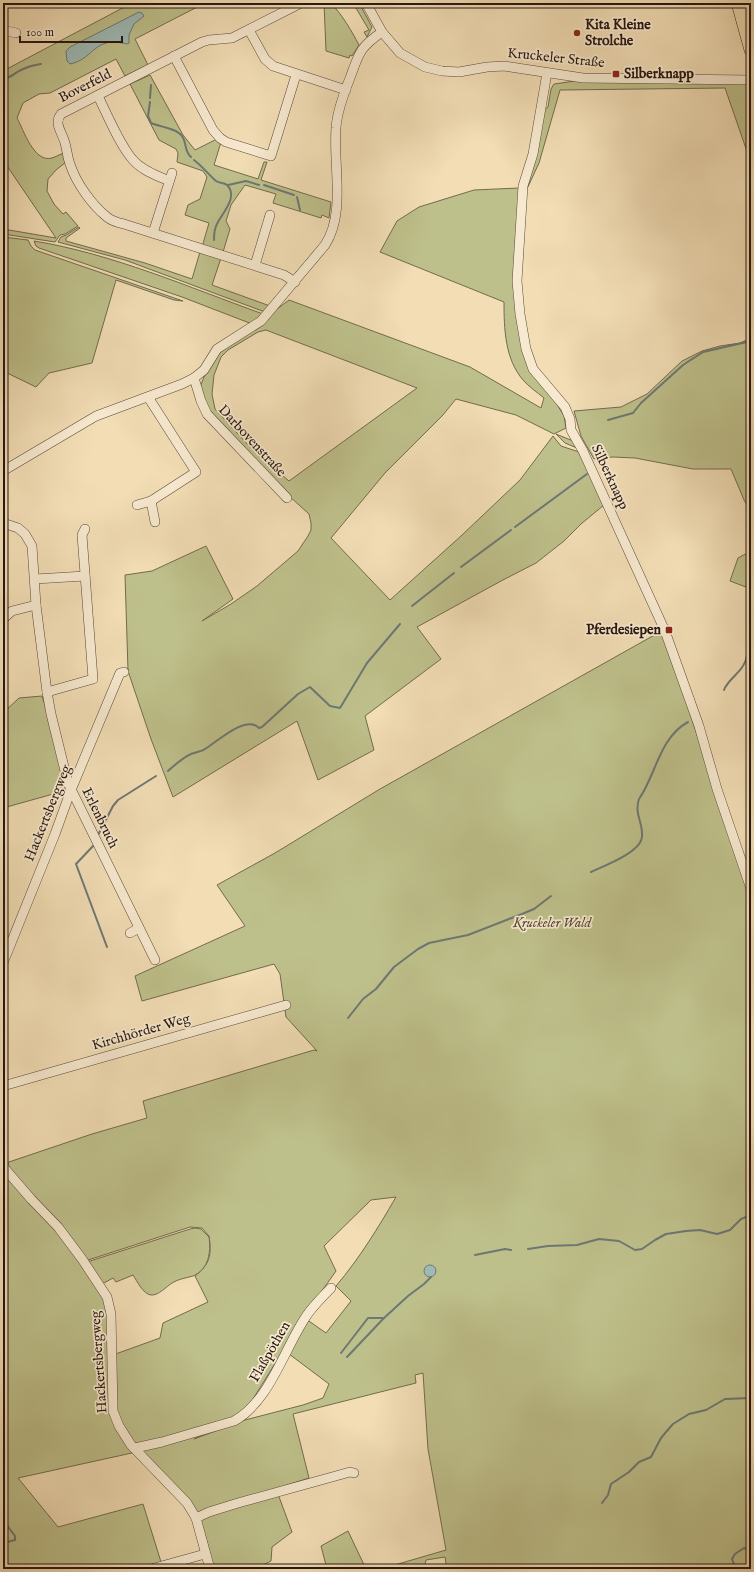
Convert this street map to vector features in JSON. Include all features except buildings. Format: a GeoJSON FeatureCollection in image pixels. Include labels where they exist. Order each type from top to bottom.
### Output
{"type":"FeatureCollection","features":[{"type":"Feature","properties":{"kind":"highway"},"geometry":{"type":"LineString","coordinates":[[738,3],[751,50]]}},
{"type":"Feature","properties":{"kind":"street","name":"Boverfeld"},"geometry":{"type":"LineString","coordinates":[[295,282],[284,275],[255,265],[153,234],[108,218],[81,187],[73,171],[58,123],[58,118],[61,114],[202,42],[232,38],[301,3]]}},
{"type":"Feature","properties":{"kind":"street","name":"Kruckeler Straße"},"geometry":{"type":"LineString","coordinates":[[366,3],[382,32],[400,53],[416,63],[433,69],[459,72],[491,66],[504,66],[583,78],[751,80]]}},
{"type":"Feature","properties":{"kind":"street"},"geometry":{"type":"LineString","coordinates":[[3,30],[16,33]]}},
{"type":"Feature","properties":{"kind":"street"},"geometry":{"type":"LineString","coordinates":[[249,30],[264,59],[268,63],[296,75],[346,90]]}},
{"type":"Feature","properties":{"kind":"street"},"geometry":{"type":"LineString","coordinates":[[3,471],[89,420],[194,378],[204,370],[217,350],[261,321],[273,308],[331,236],[335,217],[337,195],[336,126],[346,90],[362,48],[382,32]]}},
{"type":"Feature","properties":{"kind":"street"},"geometry":{"type":"LineString","coordinates":[[174,56],[213,130],[220,138],[226,142],[271,156],[296,75]]}},
{"type":"Feature","properties":{"kind":"street","name":"Silberknapp"},"geometry":{"type":"LineString","coordinates":[[547,73],[533,154],[523,186],[517,281],[522,331],[526,349],[533,369],[565,407],[570,419],[571,430],[583,451],[662,624],[699,726],[717,789],[751,889]]}},
{"type":"Feature","properties":{"kind":"street"},"geometry":{"type":"LineString","coordinates":[[98,96],[126,151],[134,162],[146,170],[171,177],[153,234]]}},
{"type":"Feature","properties":{"kind":"street"},"geometry":{"type":"LineString","coordinates":[[255,265],[270,215]]}},
{"type":"Feature","properties":{"kind":"street","name":"Darbovenstraße"},"geometry":{"type":"LineString","coordinates":[[194,378],[201,401],[207,414],[287,498]]}},
{"type":"Feature","properties":{"kind":"street"},"geometry":{"type":"LineString","coordinates":[[137,505],[151,501],[196,472],[148,397]]}},
{"type":"Feature","properties":{"kind":"street"},"geometry":{"type":"LineString","coordinates":[[151,501],[155,522]]}},
{"type":"Feature","properties":{"kind":"street","name":"Erlenbruch"},"geometry":{"type":"LineString","coordinates":[[3,523],[18,528],[25,534],[29,539],[33,553],[36,605],[47,692],[52,722],[71,790],[156,960]]}},
{"type":"Feature","properties":{"kind":"street"},"geometry":{"type":"LineString","coordinates":[[47,692],[93,679],[82,535],[85,528]]}},
{"type":"Feature","properties":{"kind":"street"},"geometry":{"type":"LineString","coordinates":[[35,580],[85,576]]}},
{"type":"Feature","properties":{"kind":"street"},"geometry":{"type":"LineString","coordinates":[[3,620],[12,611],[36,605]]}},
{"type":"Feature","properties":{"kind":"street","name":"Hackertsbergweg"},"geometry":{"type":"LineString","coordinates":[[3,963],[55,834],[71,790],[122,672]]}},
{"type":"Feature","properties":{"kind":"street"},"geometry":{"type":"LineString","coordinates":[[130,933],[139,928]]}},
{"type":"Feature","properties":{"kind":"street","name":"Kirchhörder Weg"},"geometry":{"type":"LineString","coordinates":[[3,1086],[286,1005]]}},
{"type":"Feature","properties":{"kind":"street","name":"Hackertsbergweg"},"geometry":{"type":"LineString","coordinates":[[3,1164],[6,1170],[58,1227],[82,1259],[107,1297],[111,1314],[113,1411],[126,1438],[187,1503],[196,1518],[210,1569]]}},
{"type":"Feature","properties":{"kind":"street","name":"Flaßpöthen"},"geometry":{"type":"LineString","coordinates":[[135,1448],[162,1442],[234,1421],[244,1416],[282,1364],[291,1342],[305,1318],[331,1288]]}},
{"type":"Feature","properties":{"kind":"street"},"geometry":{"type":"LineString","coordinates":[[196,1518],[209,1512],[269,1494],[350,1472],[354,1473]]}},
{"type":"Feature","properties":{"kind":"street"},"geometry":{"type":"LineString","coordinates":[[151,1569],[205,1554]]}},
{"type":"Feature","properties":{"kind":"green space"},"geometry":{"type":"Polygon","coordinates":[[[132,3],[205,3],[135,39],[148,65],[125,76],[116,59],[50,93],[39,94],[23,103],[17,118],[30,145],[40,156],[46,158],[52,158],[64,153],[66,162],[48,179],[47,191],[54,204],[63,214],[66,212],[78,226],[65,234],[60,235],[55,242],[3,234],[3,229],[56,238],[3,160],[3,71],[132,3]]]}},
{"type":"Feature","properties":{"kind":"green space"},"geometry":{"type":"Polygon","coordinates":[[[324,3],[331,3],[346,23],[359,45],[349,58],[326,51],[324,3]]]}},
{"type":"Feature","properties":{"kind":"green space"},"geometry":{"type":"Polygon","coordinates":[[[353,3],[359,3],[372,27],[367,37],[364,32],[369,30],[353,3]]]}},
{"type":"Feature","properties":{"kind":"green space"},"geometry":{"type":"Polygon","coordinates":[[[150,75],[183,135],[195,150],[217,139],[221,142],[214,165],[258,179],[264,162],[267,162],[261,180],[331,202],[329,218],[322,215],[321,218],[273,203],[276,194],[245,185],[231,205],[226,221],[230,229],[223,252],[202,247],[209,223],[185,215],[188,205],[200,199],[207,177],[203,171],[177,162],[178,153],[176,149],[159,140],[130,84],[150,75]]]}},
{"type":"Feature","properties":{"kind":"green space"},"geometry":{"type":"Polygon","coordinates":[[[575,81],[750,84],[751,163],[725,88],[560,90],[539,163],[526,191],[543,111],[548,107],[551,89],[554,84],[575,81]]]}},
{"type":"Feature","properties":{"kind":"green space"},"geometry":{"type":"Polygon","coordinates":[[[519,188],[519,332],[549,391],[564,416],[566,428],[554,434],[516,415],[456,399],[442,416],[385,473],[331,538],[390,600],[520,480],[553,436],[561,446],[579,452],[604,505],[581,524],[564,541],[536,563],[417,627],[441,659],[365,716],[374,750],[318,780],[297,721],[173,797],[151,739],[128,671],[125,575],[152,571],[206,546],[233,599],[202,621],[231,604],[257,586],[298,551],[311,530],[309,514],[288,495],[210,414],[200,387],[204,377],[218,354],[289,300],[470,367],[541,408],[544,398],[523,380],[512,363],[505,333],[504,302],[380,252],[397,221],[419,207],[474,190],[519,188]],[[266,330],[258,332],[228,350],[221,357],[214,375],[212,394],[215,409],[251,448],[289,481],[417,388],[266,330]]]}},
{"type":"Feature","properties":{"kind":"green space"},"geometry":{"type":"Polygon","coordinates":[[[79,227],[80,228],[66,238],[66,241],[145,263],[192,279],[200,252],[221,258],[212,285],[270,306],[265,312],[125,260],[58,242],[61,237],[79,227]]]}},
{"type":"Feature","properties":{"kind":"green space"},"geometry":{"type":"Polygon","coordinates":[[[3,237],[28,240],[35,250],[183,301],[174,300],[116,280],[92,363],[49,373],[36,387],[3,371],[3,237]]]}},
{"type":"Feature","properties":{"kind":"green space"},"geometry":{"type":"Polygon","coordinates":[[[34,241],[93,254],[150,272],[263,314],[252,324],[182,297],[39,248],[36,246],[34,241]]]}},
{"type":"Feature","properties":{"kind":"green space"},"geometry":{"type":"Polygon","coordinates":[[[751,338],[751,512],[744,500],[731,469],[693,469],[635,458],[613,457],[594,459],[581,436],[574,411],[621,407],[647,394],[682,361],[702,351],[740,343],[751,338]]]}},
{"type":"Feature","properties":{"kind":"green space"},"geometry":{"type":"Polygon","coordinates":[[[556,434],[573,441],[577,448],[565,443],[556,434]]]}},
{"type":"Feature","properties":{"kind":"green space"},"geometry":{"type":"Polygon","coordinates":[[[751,551],[751,589],[730,581],[738,558],[751,551]]]}},
{"type":"Feature","properties":{"kind":"green space","name":"Kruckeler Wald"},"geometry":{"type":"Polygon","coordinates":[[[658,633],[665,637],[751,900],[751,1569],[447,1569],[445,1557],[426,1560],[424,1569],[412,1569],[411,1566],[397,1569],[381,1569],[446,1550],[428,1449],[423,1373],[415,1375],[416,1383],[293,1414],[309,1478],[197,1514],[141,1451],[18,1478],[58,1527],[143,1504],[161,1562],[137,1569],[10,1569],[9,1564],[3,1566],[3,1164],[92,1134],[147,1118],[143,1101],[314,1050],[317,1051],[286,1017],[280,974],[274,964],[142,1001],[135,976],[245,926],[217,885],[275,853],[380,789],[658,633]],[[396,1197],[371,1200],[324,1246],[336,1271],[309,1309],[243,1415],[194,1439],[245,1420],[303,1405],[323,1398],[329,1384],[289,1354],[306,1319],[326,1333],[351,1301],[336,1286],[368,1243],[396,1197]],[[190,1227],[82,1262],[103,1297],[106,1307],[110,1356],[160,1338],[163,1323],[208,1302],[195,1276],[200,1272],[209,1259],[209,1236],[202,1228],[190,1227]]]}},
{"type":"Feature","properties":{"kind":"green space"},"geometry":{"type":"Polygon","coordinates":[[[42,696],[65,786],[64,791],[3,808],[3,713],[19,698],[42,696]]]}},
{"type":"Feature","properties":{"kind":"green space"},"geometry":{"type":"Polygon","coordinates":[[[190,1229],[201,1229],[209,1237],[210,1248],[206,1265],[193,1276],[174,1282],[154,1295],[145,1292],[140,1287],[133,1275],[116,1282],[113,1278],[102,1284],[87,1262],[190,1229]]]}},
{"type":"Feature","properties":{"kind":"green space"},"geometry":{"type":"Polygon","coordinates":[[[278,1494],[292,1532],[272,1547],[271,1561],[255,1569],[214,1569],[200,1520],[211,1513],[278,1494]]]}},
{"type":"Feature","properties":{"kind":"green space"},"geometry":{"type":"Polygon","coordinates":[[[348,1531],[366,1569],[327,1569],[321,1546],[348,1531]]]}},
{"type":"Feature","properties":{"kind":"water"},"geometry":{"type":"Polygon","coordinates":[[[139,12],[144,16],[134,24],[129,35],[128,44],[108,42],[101,45],[81,60],[70,64],[67,61],[66,51],[70,47],[139,12]]]}},
{"type":"Feature","properties":{"kind":"water"},"geometry":{"type":"Polygon","coordinates":[[[428,1265],[432,1265],[436,1271],[432,1277],[428,1277],[424,1273],[424,1269],[428,1265]]]}},
{"type":"Feature","properties":{"kind":"waterway"},"geometry":{"type":"LineString","coordinates":[[3,79],[8,78],[26,68],[41,64]]}},
{"type":"Feature","properties":{"kind":"waterway"},"geometry":{"type":"LineString","coordinates":[[150,98],[151,85]]}},
{"type":"Feature","properties":{"kind":"waterway"},"geometry":{"type":"LineString","coordinates":[[150,102],[148,116],[151,123],[172,129],[179,133],[184,139],[187,152],[191,157]]}},
{"type":"Feature","properties":{"kind":"waterway"},"geometry":{"type":"LineString","coordinates":[[194,160],[216,181],[226,184],[230,190],[230,200],[216,226],[214,240]]}},
{"type":"Feature","properties":{"kind":"waterway"},"geometry":{"type":"LineString","coordinates":[[228,185],[246,181],[259,185]]}},
{"type":"Feature","properties":{"kind":"waterway"},"geometry":{"type":"LineString","coordinates":[[264,185],[294,195]]}},
{"type":"Feature","properties":{"kind":"waterway"},"geometry":{"type":"LineString","coordinates":[[297,197],[300,210]]}},
{"type":"Feature","properties":{"kind":"waterway"},"geometry":{"type":"LineString","coordinates":[[608,420],[633,413],[641,403],[683,365],[703,352],[751,341]]}},
{"type":"Feature","properties":{"kind":"waterway"},"geometry":{"type":"LineString","coordinates":[[515,527],[587,474]]}},
{"type":"Feature","properties":{"kind":"waterway"},"geometry":{"type":"LineString","coordinates":[[461,567],[511,530]]}},
{"type":"Feature","properties":{"kind":"waterway"},"geometry":{"type":"LineString","coordinates":[[412,606],[454,573]]}},
{"type":"Feature","properties":{"kind":"waterway"},"geometry":{"type":"LineString","coordinates":[[168,771],[193,753],[203,750],[239,727],[247,724],[259,728],[262,727],[298,694],[310,687],[330,706],[340,708],[367,663],[400,624]]}},
{"type":"Feature","properties":{"kind":"waterway"},"geometry":{"type":"LineString","coordinates":[[724,690],[728,683],[743,666],[746,659],[749,640],[751,638]]}},
{"type":"Feature","properties":{"kind":"waterway"},"geometry":{"type":"LineString","coordinates":[[591,872],[621,858],[636,848],[640,842],[642,831],[638,814],[639,799],[670,737],[688,722]]}},
{"type":"Feature","properties":{"kind":"waterway"},"geometry":{"type":"LineString","coordinates":[[98,835],[113,806],[118,800],[156,776]]}},
{"type":"Feature","properties":{"kind":"waterway"},"geometry":{"type":"LineString","coordinates":[[94,845],[76,864],[107,947]]}},
{"type":"Feature","properties":{"kind":"waterway"},"geometry":{"type":"LineString","coordinates":[[348,1018],[363,999],[376,989],[394,967],[418,949],[429,943],[468,935],[522,914],[534,909],[551,896]]}},
{"type":"Feature","properties":{"kind":"waterway"},"geometry":{"type":"LineString","coordinates":[[528,1249],[548,1246],[577,1245],[599,1239],[619,1241],[635,1250],[642,1249],[666,1234],[700,1230],[717,1234],[730,1230],[741,1219],[751,1215]]}},
{"type":"Feature","properties":{"kind":"waterway"},"geometry":{"type":"LineString","coordinates":[[475,1255],[505,1249],[511,1250]]}},
{"type":"Feature","properties":{"kind":"waterway"},"geometry":{"type":"LineString","coordinates":[[347,1357],[384,1318],[431,1277]]}},
{"type":"Feature","properties":{"kind":"waterway"},"geometry":{"type":"LineString","coordinates":[[341,1353],[368,1318],[384,1318]]}},
{"type":"Feature","properties":{"kind":"waterway"},"geometry":{"type":"LineString","coordinates":[[602,1503],[608,1495],[611,1484],[629,1472],[639,1462],[651,1457],[661,1438],[673,1424],[689,1414],[706,1410],[725,1399],[751,1398]]}},
{"type":"Feature","properties":{"kind":"waterway"},"geometry":{"type":"LineString","coordinates":[[3,1520],[15,1536],[15,1540],[3,1543]]}},
{"type":"Feature","properties":{"kind":"waterway"},"geometry":{"type":"LineString","coordinates":[[741,1569],[734,1564],[732,1559],[735,1554],[744,1548],[751,1551]]}},
{"type":"Feature","properties":{"kind":"place","name":"Kita Kleine Strolche"},"geometry":{"type":"Point","coordinates":[577,33]}},
{"type":"Feature","properties":{"kind":"place","name":"Silberknapp"},"geometry":{"type":"Point","coordinates":[616,74]}},
{"type":"Feature","properties":{"kind":"place","name":"Pferdesiepen"},"geometry":{"type":"Point","coordinates":[669,630]}}]}
